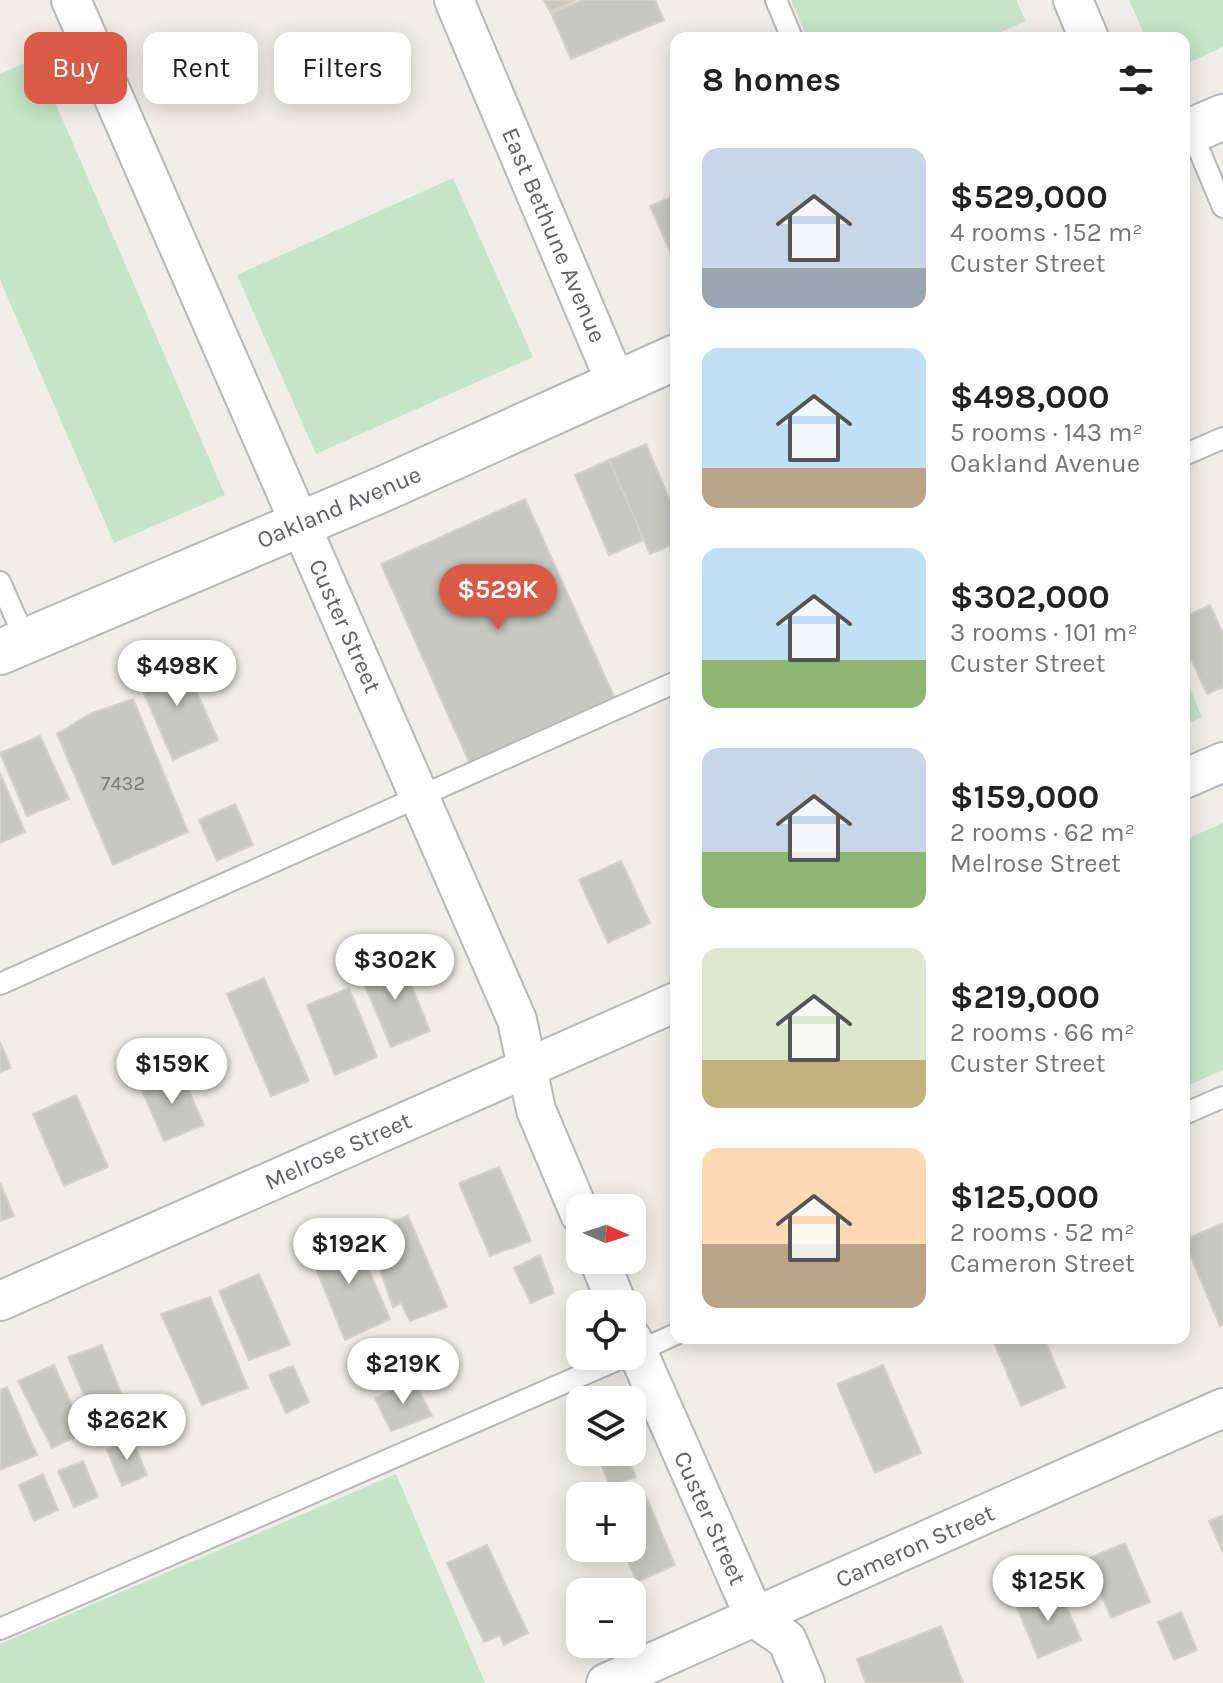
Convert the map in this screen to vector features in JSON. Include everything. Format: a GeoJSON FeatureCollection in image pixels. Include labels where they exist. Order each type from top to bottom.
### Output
{"type":"FeatureCollection","features":[{"type":"Feature","properties":{"kind":"street","name":"Custer Street"},"geometry":{"type":"LineString","coordinates":[[71,0],[517,1020],[536,1110],[572,1194]]}},
{"type":"Feature","properties":{"kind":"street","name":"East Bethune Avenue"},"geometry":{"type":"LineString","coordinates":[[454,0],[616,383]]}},
{"type":"Feature","properties":{"kind":"street"},"geometry":{"type":"LineString","coordinates":[[1073,0],[1086,32]]}},
{"type":"Feature","properties":{"kind":"street","name":"Oakland Avenue"},"geometry":{"type":"LineString","coordinates":[[13,646],[383,489],[670,360]]}},
{"type":"Feature","properties":{"kind":"street"},"geometry":{"type":"LineString","coordinates":[[1190,776],[1223,762]]}},
{"type":"Feature","properties":{"kind":"street","name":"Melrose Street"},"geometry":{"type":"LineString","coordinates":[[0,1301],[670,1005]]}},
{"type":"Feature","properties":{"kind":"street","name":"Custer Street"},"geometry":{"type":"LineString","coordinates":[[641,1370],[755,1618]]}},
{"type":"Feature","properties":{"kind":"street","name":"Cameron Street"},"geometry":{"type":"LineString","coordinates":[[606,1683],[1223,1408]]}},
{"type":"Feature","properties":{"kind":"street"},"geometry":{"type":"LineString","coordinates":[[755,1618],[787,1640],[805,1683]]}},
{"type":"Feature","properties":{"kind":"lane"},"geometry":{"type":"LineString","coordinates":[[776,0],[789,32]]}},
{"type":"Feature","properties":{"kind":"lane"},"geometry":{"type":"LineString","coordinates":[[1199,127],[1223,207]]}},
{"type":"Feature","properties":{"kind":"lane"},"geometry":{"type":"LineString","coordinates":[[1190,452],[1223,438]]}},
{"type":"Feature","properties":{"kind":"lane"},"geometry":{"type":"LineString","coordinates":[[0,582],[13,646]]}},
{"type":"Feature","properties":{"kind":"lane"},"geometry":{"type":"LineString","coordinates":[[0,984],[670,685]]}},
{"type":"Feature","properties":{"kind":"lane"},"geometry":{"type":"LineString","coordinates":[[1190,1111],[1223,1097]]}},
{"type":"Feature","properties":{"kind":"lane"},"geometry":{"type":"LineString","coordinates":[[646,1345],[670,1336]]}},
{"type":"Feature","properties":{"kind":"lane"},"geometry":{"type":"LineString","coordinates":[[0,1629],[587,1370]]}},
{"type":"Feature","properties":{"kind":"green space"},"geometry":{"type":"Polygon","coordinates":[[[791,0],[1016,0],[1026,21],[1001,32],[804,32],[791,0]]]}},
{"type":"Feature","properties":{"kind":"green space"},"geometry":{"type":"Polygon","coordinates":[[[1129,0],[1223,0],[1223,47],[1190,62],[1190,32],[1143,32],[1129,0]]]}},
{"type":"Feature","properties":{"kind":"green space"},"geometry":{"type":"Polygon","coordinates":[[[24,63],[24,104],[56,104],[225,495],[114,543],[0,280],[0,74],[24,63]]]}},
{"type":"Feature","properties":{"kind":"green space"},"geometry":{"type":"Polygon","coordinates":[[[453,178],[533,357],[316,454],[237,275],[453,178]]]}},
{"type":"Feature","properties":{"kind":"green space"},"geometry":{"type":"Polygon","coordinates":[[[1190,688],[1202,717],[1190,722],[1190,688]]]}},
{"type":"Feature","properties":{"kind":"green space"},"geometry":{"type":"Polygon","coordinates":[[[1223,823],[1223,1070],[1190,1084],[1190,837],[1223,823]]]}},
{"type":"Feature","properties":{"kind":"green space"},"geometry":{"type":"Polygon","coordinates":[[[396,1474],[485,1683],[0,1683],[0,1644],[396,1474]]]}},
{"type":"Feature","properties":{"kind":"building"},"geometry":{"type":"Polygon","coordinates":[[[544,0],[576,0],[550,12],[544,0]]]}},
{"type":"Feature","properties":{"kind":"building"},"geometry":{"type":"Polygon","coordinates":[[[583,0],[655,0],[664,20],[571,59],[551,13],[583,0]]]}},
{"type":"Feature","properties":{"kind":"building"},"geometry":{"type":"Polygon","coordinates":[[[670,198],[670,251],[650,206],[670,198]]]}},
{"type":"Feature","properties":{"kind":"building"},"geometry":{"type":"Polygon","coordinates":[[[646,444],[670,501],[670,546],[650,554],[609,460],[646,444]]]}},
{"type":"Feature","properties":{"kind":"building"},"geometry":{"type":"Polygon","coordinates":[[[609,460],[644,540],[609,555],[575,475],[609,460]]]}},
{"type":"Feature","properties":{"kind":"building"},"geometry":{"type":"Polygon","coordinates":[[[525,499],[615,699],[470,764],[381,564],[525,499]]]}},
{"type":"Feature","properties":{"kind":"building"},"geometry":{"type":"Polygon","coordinates":[[[1210,605],[1223,633],[1223,687],[1207,694],[1190,657],[1190,614],[1210,605]]]}},
{"type":"Feature","properties":{"kind":"building"},"geometry":{"type":"Polygon","coordinates":[[[181,657],[218,740],[173,760],[136,675],[181,657]]]}},
{"type":"Feature","properties":{"kind":"building"},"geometry":{"type":"Polygon","coordinates":[[[133,699],[188,832],[113,865],[57,734],[92,713],[133,699]]]}},
{"type":"Feature","properties":{"kind":"building"},"geometry":{"type":"Polygon","coordinates":[[[40,736],[69,799],[27,816],[0,753],[40,736]]]}},
{"type":"Feature","properties":{"kind":"building"},"geometry":{"type":"Polygon","coordinates":[[[0,773],[25,832],[0,843],[0,773]]]}},
{"type":"Feature","properties":{"kind":"building"},"geometry":{"type":"Polygon","coordinates":[[[235,804],[253,845],[217,861],[199,820],[235,804]]]}},
{"type":"Feature","properties":{"kind":"building"},"geometry":{"type":"Polygon","coordinates":[[[621,861],[650,923],[608,943],[579,880],[621,861]]]}},
{"type":"Feature","properties":{"kind":"building"},"geometry":{"type":"Polygon","coordinates":[[[400,958],[430,1031],[391,1047],[360,974],[400,958]]]}},
{"type":"Feature","properties":{"kind":"building"},"geometry":{"type":"Polygon","coordinates":[[[264,978],[309,1081],[271,1096],[227,994],[264,978]]]}},
{"type":"Feature","properties":{"kind":"building"},"geometry":{"type":"Polygon","coordinates":[[[349,988],[377,1057],[335,1075],[307,1005],[349,988]]]}},
{"type":"Feature","properties":{"kind":"building"},"geometry":{"type":"Polygon","coordinates":[[[0,1042],[11,1068],[0,1072],[0,1042]]]}},
{"type":"Feature","properties":{"kind":"building"},"geometry":{"type":"Polygon","coordinates":[[[180,1071],[204,1125],[164,1141],[141,1088],[180,1071]]]}},
{"type":"Feature","properties":{"kind":"building"},"geometry":{"type":"Polygon","coordinates":[[[76,1095],[108,1167],[64,1186],[33,1114],[76,1095]]]}},
{"type":"Feature","properties":{"kind":"building"},"geometry":{"type":"Polygon","coordinates":[[[499,1167],[531,1241],[490,1256],[459,1183],[499,1167]]]}},
{"type":"Feature","properties":{"kind":"building"},"geometry":{"type":"Polygon","coordinates":[[[0,1183],[14,1216],[0,1221],[0,1183]]]}},
{"type":"Feature","properties":{"kind":"building"},"geometry":{"type":"Polygon","coordinates":[[[408,1216],[447,1307],[410,1321],[401,1303],[393,1307],[375,1255],[385,1249],[376,1227],[408,1216]]]}},
{"type":"Feature","properties":{"kind":"building"},"geometry":{"type":"Polygon","coordinates":[[[1223,1223],[1223,1325],[1220,1326],[1190,1254],[1190,1237],[1223,1223]]]}},
{"type":"Feature","properties":{"kind":"building"},"geometry":{"type":"Polygon","coordinates":[[[353,1233],[390,1319],[345,1340],[308,1249],[353,1233]]]}},
{"type":"Feature","properties":{"kind":"building"},"geometry":{"type":"Polygon","coordinates":[[[540,1255],[554,1293],[531,1303],[514,1268],[540,1255]]]}},
{"type":"Feature","properties":{"kind":"building"},"geometry":{"type":"Polygon","coordinates":[[[259,1274],[290,1345],[249,1360],[219,1291],[259,1274]]]}},
{"type":"Feature","properties":{"kind":"building"},"geometry":{"type":"Polygon","coordinates":[[[210,1297],[248,1388],[202,1405],[161,1314],[210,1297]]]}},
{"type":"Feature","properties":{"kind":"building"},"geometry":{"type":"Polygon","coordinates":[[[995,1344],[1047,1344],[1065,1387],[1021,1406],[995,1344]]]}},
{"type":"Feature","properties":{"kind":"building"},"geometry":{"type":"Polygon","coordinates":[[[102,1345],[130,1416],[98,1428],[68,1357],[102,1345]]]}},
{"type":"Feature","properties":{"kind":"building"},"geometry":{"type":"Polygon","coordinates":[[[54,1365],[84,1433],[52,1448],[18,1381],[54,1365]]]}},
{"type":"Feature","properties":{"kind":"building"},"geometry":{"type":"Polygon","coordinates":[[[883,1365],[921,1453],[875,1473],[837,1384],[883,1365]]]}},
{"type":"Feature","properties":{"kind":"building"},"geometry":{"type":"Polygon","coordinates":[[[293,1366],[309,1402],[286,1413],[269,1375],[293,1366]]]}},
{"type":"Feature","properties":{"kind":"building"},"geometry":{"type":"Polygon","coordinates":[[[414,1381],[432,1416],[391,1431],[375,1398],[414,1381]]]}},
{"type":"Feature","properties":{"kind":"building"},"geometry":{"type":"Polygon","coordinates":[[[7,1387],[37,1455],[0,1470],[0,1390],[7,1387]]]}},
{"type":"Feature","properties":{"kind":"building"},"geometry":{"type":"Polygon","coordinates":[[[132,1439],[147,1475],[122,1486],[107,1450],[132,1439]]]}},
{"type":"Feature","properties":{"kind":"building"},"geometry":{"type":"Polygon","coordinates":[[[83,1461],[98,1497],[74,1507],[58,1471],[83,1461]]]}},
{"type":"Feature","properties":{"kind":"building"},"geometry":{"type":"Polygon","coordinates":[[[602,1466],[631,1466],[636,1477],[622,1482],[608,1482],[602,1466]]]}},
{"type":"Feature","properties":{"kind":"building"},"geometry":{"type":"Polygon","coordinates":[[[43,1474],[58,1510],[34,1521],[19,1485],[43,1474]]]}},
{"type":"Feature","properties":{"kind":"building"},"geometry":{"type":"Polygon","coordinates":[[[646,1496],[675,1565],[646,1578],[635,1578],[628,1562],[646,1562],[646,1496]]]}},
{"type":"Feature","properties":{"kind":"building"},"geometry":{"type":"Polygon","coordinates":[[[1223,1515],[1223,1552],[1209,1521],[1223,1515]]]}},
{"type":"Feature","properties":{"kind":"building"},"geometry":{"type":"Polygon","coordinates":[[[1125,1543],[1150,1602],[1111,1618],[1087,1559],[1125,1543]]]}},
{"type":"Feature","properties":{"kind":"building"},"geometry":{"type":"Polygon","coordinates":[[[487,1545],[528,1633],[504,1645],[500,1635],[484,1642],[447,1563],[487,1545]]]}},
{"type":"Feature","properties":{"kind":"building"},"geometry":{"type":"Polygon","coordinates":[[[1058,1587],[1081,1640],[1038,1658],[1016,1605],[1058,1587]]]}},
{"type":"Feature","properties":{"kind":"building"},"geometry":{"type":"Polygon","coordinates":[[[1181,1612],[1197,1650],[1174,1660],[1158,1622],[1181,1612]]]}},
{"type":"Feature","properties":{"kind":"building"},"geometry":{"type":"Polygon","coordinates":[[[941,1626],[963,1683],[866,1683],[857,1659],[941,1626]]]}}]}
